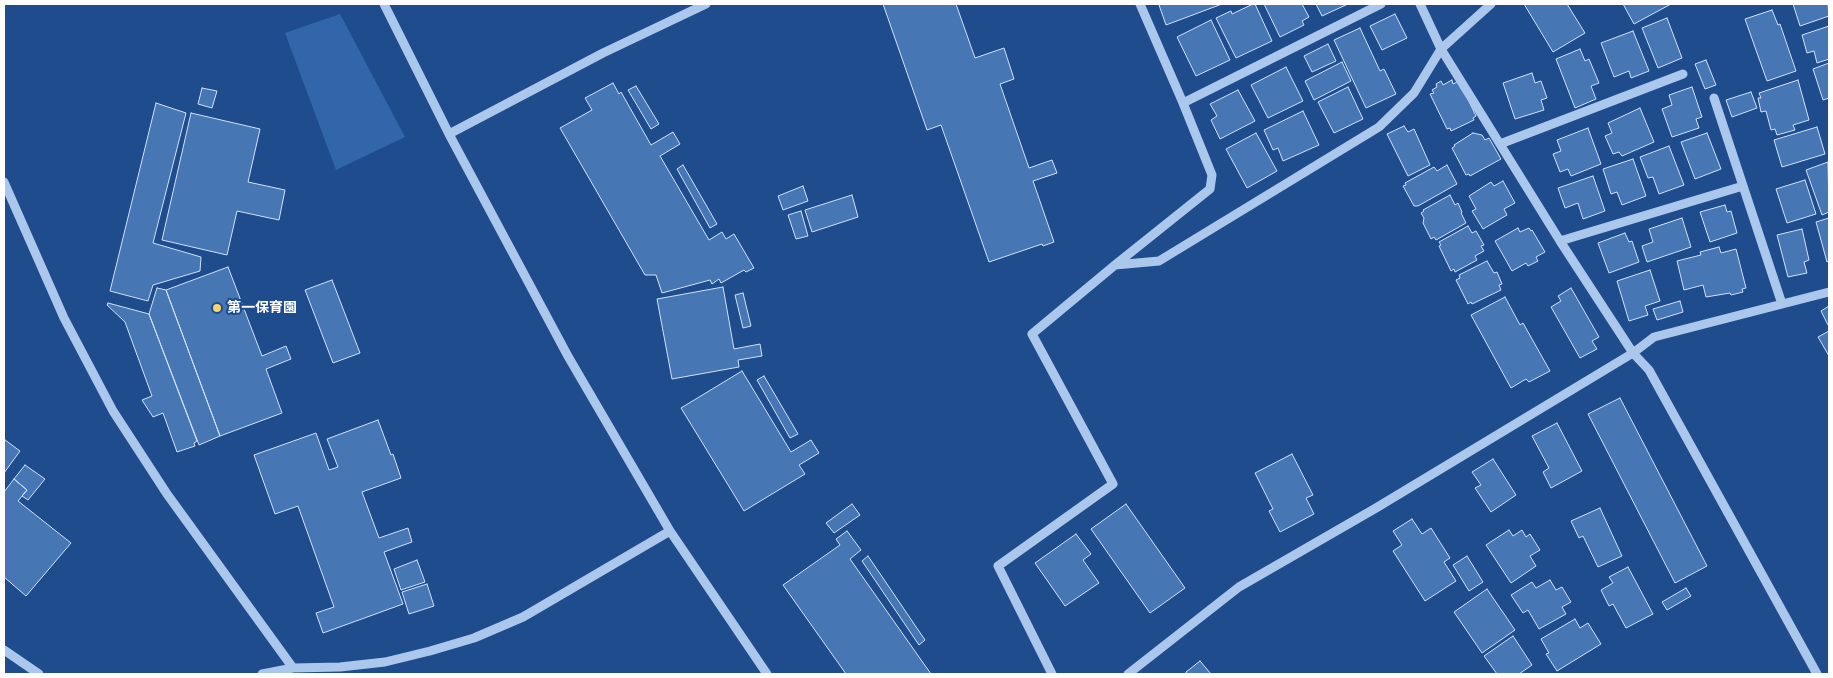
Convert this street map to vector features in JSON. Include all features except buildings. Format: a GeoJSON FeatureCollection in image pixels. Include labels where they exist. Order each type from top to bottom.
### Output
{"type":"FeatureCollection","features":[{"type":"Feature","properties":{"kind":"street"},"geometry":{"type":"LineString","coordinates":[[384,4],[449,134],[569,358],[670,531],[767,674]]}},
{"type":"Feature","properties":{"kind":"street"},"geometry":{"type":"LineString","coordinates":[[449,134],[603,53],[706,4]]}},
{"type":"Feature","properties":{"kind":"street"},"geometry":{"type":"LineString","coordinates":[[1052,674],[998,566],[1114,484],[1032,334],[1210,189],[1212,175],[1184,104],[1140,4]]}},
{"type":"Feature","properties":{"kind":"street"},"geometry":{"type":"LineString","coordinates":[[1184,104],[1381,4]]}},
{"type":"Feature","properties":{"kind":"street"},"geometry":{"type":"LineString","coordinates":[[1420,4],[1441,49],[1560,241],[1633,353],[1650,370],[1817,674]]}},
{"type":"Feature","properties":{"kind":"street"},"geometry":{"type":"LineString","coordinates":[[1115,265],[1159,262],[1379,127],[1414,93],[1441,49],[1491,4]]}},
{"type":"Feature","properties":{"kind":"street"},"geometry":{"type":"LineString","coordinates":[[1500,144],[1683,74]]}},
{"type":"Feature","properties":{"kind":"street"},"geometry":{"type":"LineString","coordinates":[[1714,98],[1782,304]]}},
{"type":"Feature","properties":{"kind":"street"},"geometry":{"type":"LineString","coordinates":[[4,182],[64,318],[113,412],[167,494],[293,668]]}},
{"type":"Feature","properties":{"kind":"street"},"geometry":{"type":"LineString","coordinates":[[1560,241],[1743,186]]}},
{"type":"Feature","properties":{"kind":"street"},"geometry":{"type":"LineString","coordinates":[[1128,674],[1239,587],[1376,508],[1633,353],[1654,337],[1829,292]]}},
{"type":"Feature","properties":{"kind":"street"},"geometry":{"type":"LineString","coordinates":[[262,674],[293,668],[340,667],[385,662],[430,652],[474,638],[523,618],[670,531]]}},
{"type":"Feature","properties":{"kind":"street"},"geometry":{"type":"LineString","coordinates":[[4,650],[39,674]]}},
{"type":"Feature","properties":{"kind":"shaded area"},"geometry":{"type":"Polygon","coordinates":[[[340,14],[405,137],[336,170],[285,33],[340,14]]]}},
{"type":"Feature","properties":{"kind":"place","name":"第一保育園"},"geometry":{"type":"Point","coordinates":[217,308]}}]}
